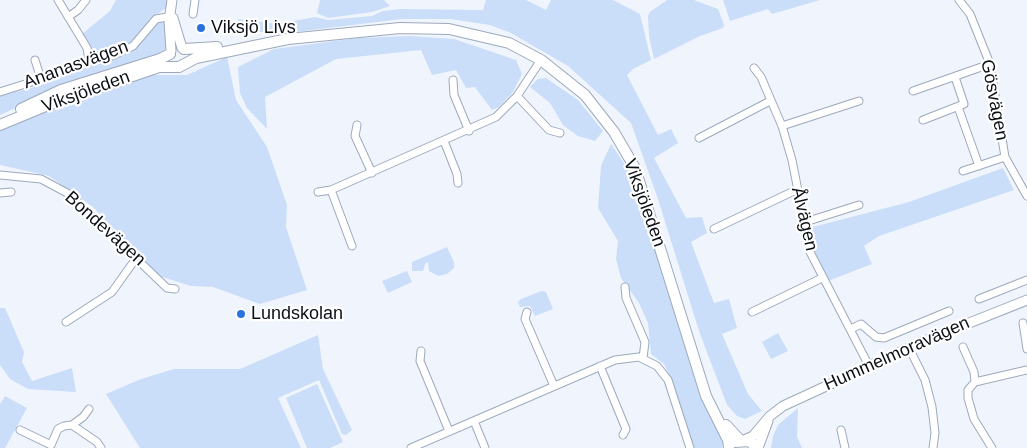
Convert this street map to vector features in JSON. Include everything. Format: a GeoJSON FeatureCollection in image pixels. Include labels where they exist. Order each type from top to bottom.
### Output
{"type":"FeatureCollection","features":[{"type":"Feature","properties":{"kind":"main road","name":"Viksjöleden"},"geometry":{"type":"LineString","coordinates":[[183,49],[263,43],[359,31],[400,28],[449,28],[509,43],[541,60],[585,95],[614,132],[635,168],[706,396],[728,440],[729,448]]}},
{"type":"Feature","properties":{"kind":"main road","name":"Viksjöleden"},"geometry":{"type":"LineString","coordinates":[[187,61],[263,43]]}},
{"type":"Feature","properties":{"kind":"main road"},"geometry":{"type":"LineString","coordinates":[[183,49],[188,55],[187,61],[182,66],[173,65],[169,60],[170,52],[183,49]]}},
{"type":"Feature","properties":{"kind":"main road","name":"Viksjöleden"},"geometry":{"type":"LineString","coordinates":[[0,120],[62,90],[160,59],[170,52]]}},
{"type":"Feature","properties":{"kind":"main road","name":"Viksjöleden"},"geometry":{"type":"LineString","coordinates":[[0,125],[159,66],[173,65]]}},
{"type":"Feature","properties":{"kind":"main road","name":"Viksjöleden"},"geometry":{"type":"LineString","coordinates":[[696,361],[727,428],[742,440],[753,442],[757,448]]}},
{"type":"Feature","properties":{"kind":"main road"},"geometry":{"type":"LineString","coordinates":[[729,448],[742,440]]}},
{"type":"Feature","properties":{"kind":"street"},"geometry":{"type":"LineString","coordinates":[[58,0],[87,48],[89,60]]}},
{"type":"Feature","properties":{"kind":"street"},"geometry":{"type":"LineString","coordinates":[[68,17],[78,10],[86,0]]}},
{"type":"Feature","properties":{"kind":"street"},"geometry":{"type":"LineString","coordinates":[[172,0],[172,16],[183,49]]}},
{"type":"Feature","properties":{"kind":"street"},"geometry":{"type":"LineString","coordinates":[[194,14],[195,0]]}},
{"type":"Feature","properties":{"kind":"street","name":"Gösvägen"},"geometry":{"type":"LineString","coordinates":[[961,2],[970,14],[990,64],[1005,157],[1027,196]]}},
{"type":"Feature","properties":{"kind":"street"},"geometry":{"type":"LineString","coordinates":[[170,52],[170,21],[172,16]]}},
{"type":"Feature","properties":{"kind":"street","name":"Ananasvägen"},"geometry":{"type":"LineString","coordinates":[[0,92],[41,79],[89,60],[112,56],[133,46],[156,19],[172,16]]}},
{"type":"Feature","properties":{"kind":"street"},"geometry":{"type":"LineString","coordinates":[[35,60],[41,79]]}},
{"type":"Feature","properties":{"kind":"street"},"geometry":{"type":"LineString","coordinates":[[318,192],[331,190],[469,131],[496,117],[517,96],[541,60]]}},
{"type":"Feature","properties":{"kind":"street"},"geometry":{"type":"LineString","coordinates":[[913,91],[990,64]]}},
{"type":"Feature","properties":{"kind":"street","name":"Ålvägen"},"geometry":{"type":"LineString","coordinates":[[754,68],[761,77],[782,126],[792,160],[802,223],[810,252],[869,366]]}},
{"type":"Feature","properties":{"kind":"street"},"geometry":{"type":"LineString","coordinates":[[923,120],[958,108],[964,102],[955,77]]}},
{"type":"Feature","properties":{"kind":"street"},"geometry":{"type":"LineString","coordinates":[[453,80],[454,95],[469,131]]}},
{"type":"Feature","properties":{"kind":"street"},"geometry":{"type":"LineString","coordinates":[[517,96],[549,130],[560,133]]}},
{"type":"Feature","properties":{"kind":"street"},"geometry":{"type":"LineString","coordinates":[[699,138],[770,101]]}},
{"type":"Feature","properties":{"kind":"street"},"geometry":{"type":"LineString","coordinates":[[782,126],[859,101]]}},
{"type":"Feature","properties":{"kind":"street"},"geometry":{"type":"LineString","coordinates":[[958,108],[979,166]]}},
{"type":"Feature","properties":{"kind":"street"},"geometry":{"type":"LineString","coordinates":[[357,125],[355,136],[372,172]]}},
{"type":"Feature","properties":{"kind":"street"},"geometry":{"type":"LineString","coordinates":[[444,141],[457,174],[458,183]]}},
{"type":"Feature","properties":{"kind":"street"},"geometry":{"type":"LineString","coordinates":[[963,171],[1005,157]]}},
{"type":"Feature","properties":{"kind":"street","name":"Bondevägen"},"geometry":{"type":"LineString","coordinates":[[0,175],[41,179],[69,194],[137,257],[167,288],[175,289]]}},
{"type":"Feature","properties":{"kind":"street"},"geometry":{"type":"LineString","coordinates":[[331,190],[352,246]]}},
{"type":"Feature","properties":{"kind":"street"},"geometry":{"type":"LineString","coordinates":[[714,229],[796,190]]}},
{"type":"Feature","properties":{"kind":"street"},"geometry":{"type":"LineString","coordinates":[[0,193],[11,192]]}},
{"type":"Feature","properties":{"kind":"street"},"geometry":{"type":"LineString","coordinates":[[802,223],[859,205]]}},
{"type":"Feature","properties":{"kind":"street"},"geometry":{"type":"LineString","coordinates":[[66,322],[112,292],[137,257]]}},
{"type":"Feature","properties":{"kind":"street"},"geometry":{"type":"LineString","coordinates":[[752,312],[822,278]]}},
{"type":"Feature","properties":{"kind":"street"},"geometry":{"type":"LineString","coordinates":[[979,299],[1027,280]]}},
{"type":"Feature","properties":{"kind":"street"},"geometry":{"type":"LineString","coordinates":[[625,287],[626,298],[644,342],[642,358]]}},
{"type":"Feature","properties":{"kind":"street","name":"Hummelmoravägen"},"geometry":{"type":"LineString","coordinates":[[742,440],[753,436],[770,416],[783,406],[909,348],[1027,300]]}},
{"type":"Feature","properties":{"kind":"street"},"geometry":{"type":"LineString","coordinates":[[851,329],[861,324],[876,337],[884,338],[949,311]]}},
{"type":"Feature","properties":{"kind":"street"},"geometry":{"type":"LineString","coordinates":[[527,312],[525,319],[554,386]]}},
{"type":"Feature","properties":{"kind":"street"},"geometry":{"type":"LineString","coordinates":[[1023,323],[1027,349]]}},
{"type":"Feature","properties":{"kind":"street"},"geometry":{"type":"LineString","coordinates":[[963,347],[974,372],[975,382]]}},
{"type":"Feature","properties":{"kind":"street"},"geometry":{"type":"LineString","coordinates":[[909,348],[925,380],[932,407],[935,433],[933,448]]}},
{"type":"Feature","properties":{"kind":"street"},"geometry":{"type":"LineString","coordinates":[[421,351],[420,361],[449,431]]}},
{"type":"Feature","properties":{"kind":"street"},"geometry":{"type":"LineString","coordinates":[[411,448],[614,360],[642,358],[657,366],[668,380],[690,448]]}},
{"type":"Feature","properties":{"kind":"street"},"geometry":{"type":"LineString","coordinates":[[600,366],[626,429],[623,435]]}},
{"type":"Feature","properties":{"kind":"street"},"geometry":{"type":"LineString","coordinates":[[992,448],[974,420],[968,398],[968,390],[975,382],[1027,370]]}},
{"type":"Feature","properties":{"kind":"street"},"geometry":{"type":"LineString","coordinates":[[20,430],[51,447],[58,429],[72,425],[83,417],[89,408]]}},
{"type":"Feature","properties":{"kind":"street"},"geometry":{"type":"LineString","coordinates":[[757,448],[770,416]]}},
{"type":"Feature","properties":{"kind":"street"},"geometry":{"type":"LineString","coordinates":[[474,421],[485,448]]}},
{"type":"Feature","properties":{"kind":"street"},"geometry":{"type":"LineString","coordinates":[[72,425],[97,442],[101,448]]}},
{"type":"Feature","properties":{"kind":"street"},"geometry":{"type":"LineString","coordinates":[[841,430],[844,448]]}},
{"type":"Feature","properties":{"kind":"shaded area"},"geometry":{"type":"Polygon","coordinates":[[[116,0],[167,0],[166,8],[150,19],[131,43],[111,52],[94,54],[90,52],[82,34],[110,11],[116,0]]]}},
{"type":"Feature","properties":{"kind":"shaded area"},"geometry":{"type":"Polygon","coordinates":[[[320,0],[384,0],[390,6],[372,12],[328,18],[317,13],[320,0]]]}},
{"type":"Feature","properties":{"kind":"shaded area"},"geometry":{"type":"Polygon","coordinates":[[[486,0],[526,0],[546,10],[551,0],[613,0],[640,14],[651,60],[633,69],[627,75],[658,135],[671,129],[678,143],[654,158],[686,218],[702,217],[707,233],[691,242],[714,303],[729,299],[737,328],[722,334],[748,394],[762,411],[745,419],[737,416],[727,405],[699,331],[658,199],[631,123],[568,66],[511,33],[490,25],[450,19],[402,19],[278,34],[237,29],[238,19],[277,24],[315,17],[328,20],[372,16],[383,11],[400,9],[483,10],[486,0]]]}},
{"type":"Feature","properties":{"kind":"shaded area"},"geometry":{"type":"Polygon","coordinates":[[[667,0],[694,0],[718,9],[724,25],[723,28],[700,36],[654,59],[649,36],[648,16],[650,12],[667,0]]]}},
{"type":"Feature","properties":{"kind":"shaded area"},"geometry":{"type":"Polygon","coordinates":[[[723,0],[820,0],[772,14],[768,9],[730,21],[723,0]]]}},
{"type":"Feature","properties":{"kind":"shaded area"},"geometry":{"type":"Polygon","coordinates":[[[163,21],[168,25],[167,51],[162,55],[63,86],[0,115],[0,96],[31,88],[75,68],[134,48],[157,22],[163,21]]]}},
{"type":"Feature","properties":{"kind":"shaded area"},"geometry":{"type":"Polygon","coordinates":[[[409,36],[454,39],[516,60],[522,74],[513,92],[499,107],[492,110],[475,87],[466,88],[456,70],[432,75],[421,50],[336,59],[265,97],[267,129],[247,108],[240,93],[238,67],[274,49],[358,38],[409,36]]]}},
{"type":"Feature","properties":{"kind":"shaded area"},"geometry":{"type":"Polygon","coordinates":[[[227,57],[236,100],[267,147],[287,205],[286,227],[307,290],[260,304],[213,287],[191,286],[159,276],[93,207],[49,176],[0,165],[0,129],[53,106],[147,75],[187,75],[227,57]]]}},
{"type":"Feature","properties":{"kind":"shaded area"},"geometry":{"type":"Polygon","coordinates":[[[546,78],[578,100],[603,131],[595,141],[578,136],[563,125],[550,103],[530,87],[538,79],[546,78]]]}},
{"type":"Feature","properties":{"kind":"shaded area"},"geometry":{"type":"Polygon","coordinates":[[[611,144],[630,172],[700,390],[724,440],[722,448],[693,448],[671,379],[664,364],[651,354],[648,323],[639,303],[621,278],[616,259],[618,241],[598,208],[601,166],[611,144]]]}},
{"type":"Feature","properties":{"kind":"shaded area"},"geometry":{"type":"Polygon","coordinates":[[[1003,168],[1014,190],[879,236],[864,246],[872,264],[828,281],[812,251],[806,233],[809,228],[909,202],[1003,168]]]}},
{"type":"Feature","properties":{"kind":"shaded area"},"geometry":{"type":"Polygon","coordinates":[[[447,247],[454,262],[454,268],[447,274],[438,276],[429,271],[428,262],[425,264],[423,271],[412,271],[412,262],[447,247]]]}},
{"type":"Feature","properties":{"kind":"shaded area"},"geometry":{"type":"Polygon","coordinates":[[[407,271],[412,282],[388,293],[382,281],[407,271]]]}},
{"type":"Feature","properties":{"kind":"shaded area"},"geometry":{"type":"Polygon","coordinates":[[[541,291],[546,292],[553,309],[535,316],[530,306],[520,307],[518,302],[521,299],[541,291]]]}},
{"type":"Feature","properties":{"kind":"shaded area"},"geometry":{"type":"Polygon","coordinates":[[[0,308],[5,308],[24,352],[22,362],[32,381],[72,368],[76,392],[28,389],[10,379],[0,365],[0,308]]]}},
{"type":"Feature","properties":{"kind":"shaded area"},"geometry":{"type":"Polygon","coordinates":[[[778,333],[788,351],[771,359],[762,342],[778,333]]]}},
{"type":"Feature","properties":{"kind":"shaded area"},"geometry":{"type":"Polygon","coordinates":[[[318,335],[323,369],[352,430],[346,435],[342,434],[319,380],[278,398],[301,448],[140,448],[106,394],[141,379],[174,369],[240,369],[318,335]]]}},
{"type":"Feature","properties":{"kind":"shaded area"},"geometry":{"type":"Polygon","coordinates":[[[317,384],[343,442],[330,448],[307,448],[286,398],[317,384]]]}},
{"type":"Feature","properties":{"kind":"shaded area"},"geometry":{"type":"Polygon","coordinates":[[[5,396],[27,408],[5,448],[0,448],[0,404],[5,396]]]}},
{"type":"Feature","properties":{"kind":"shaded area"},"geometry":{"type":"Polygon","coordinates":[[[798,408],[797,437],[802,448],[771,448],[773,436],[778,425],[798,408]]]}},
{"type":"Feature","properties":{"kind":"place","name":"Viksjö Livs"},"geometry":{"type":"Point","coordinates":[201,28]}},
{"type":"Feature","properties":{"kind":"place","name":"Lundskolan"},"geometry":{"type":"Point","coordinates":[241,314]}}]}
